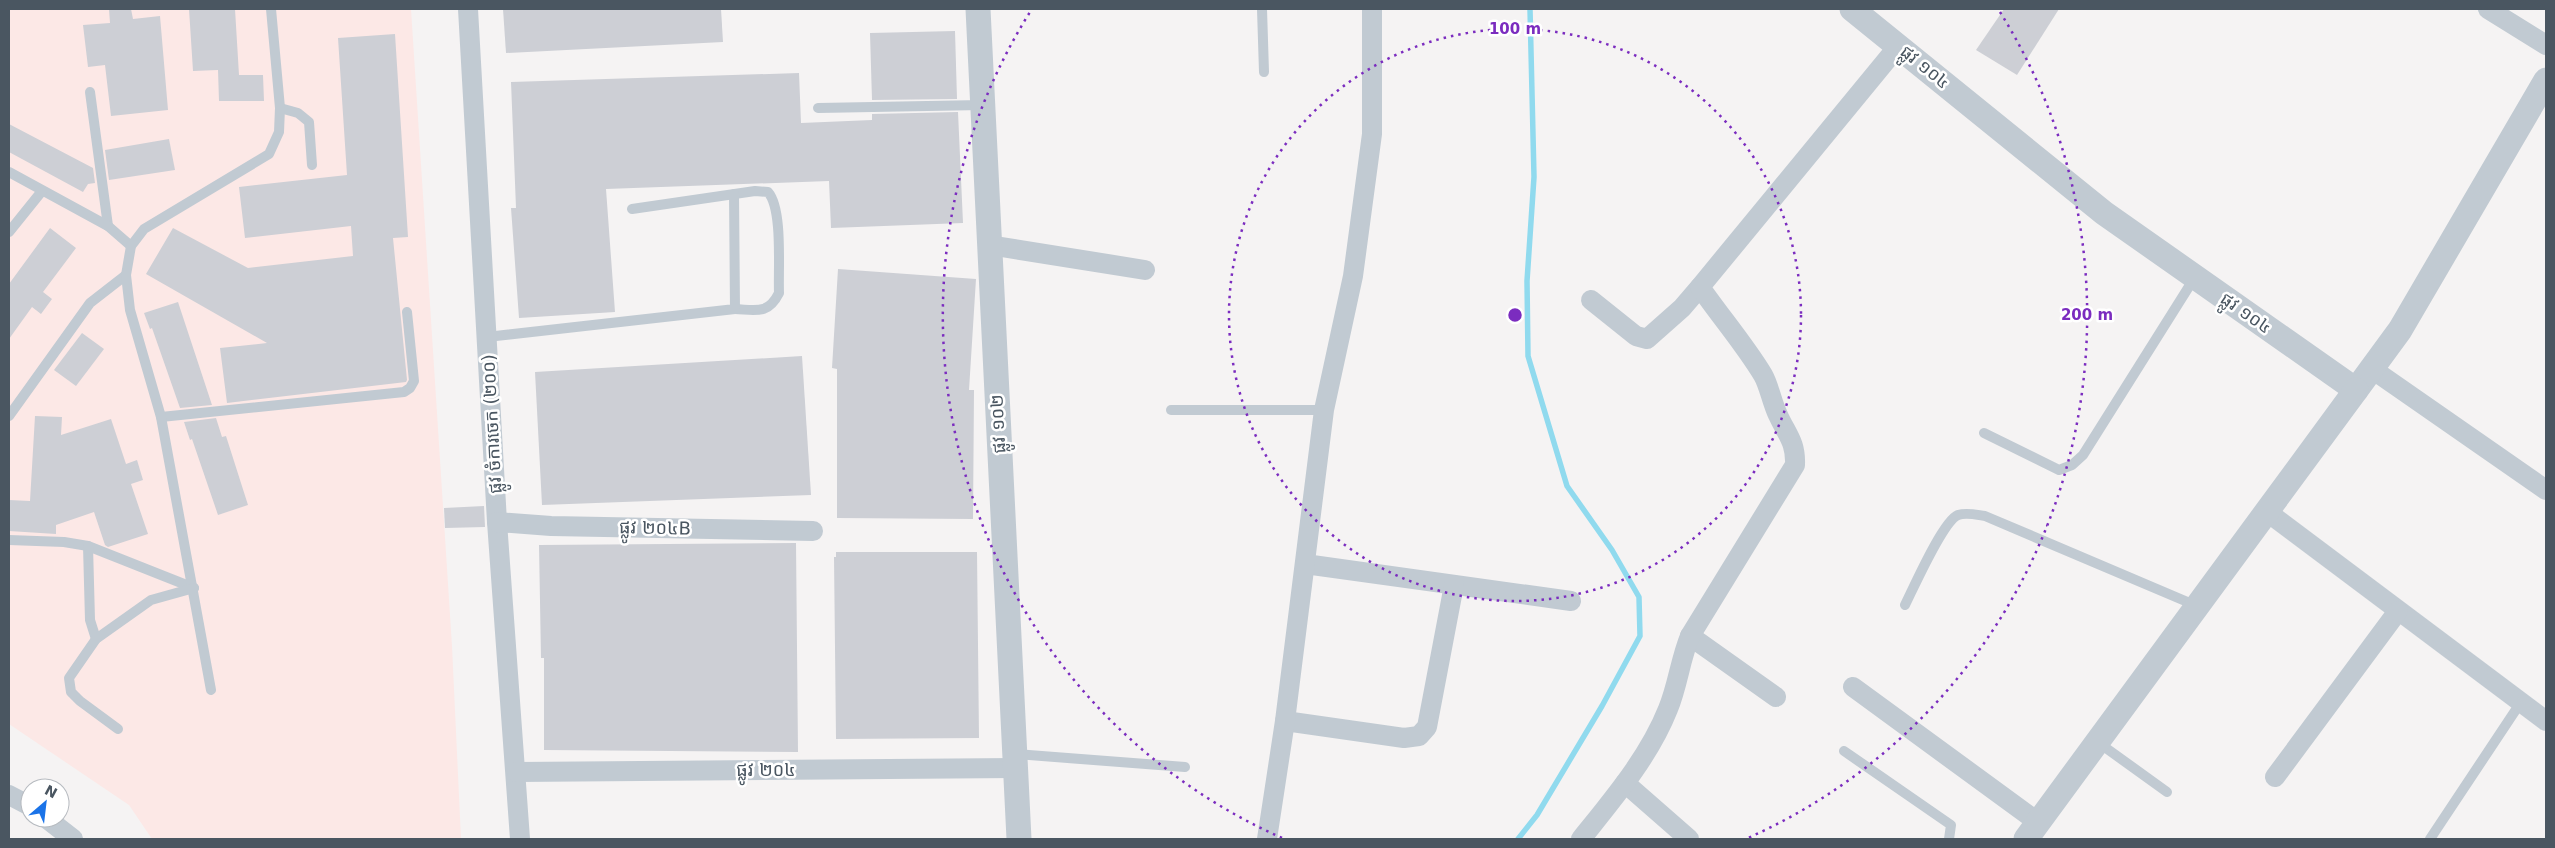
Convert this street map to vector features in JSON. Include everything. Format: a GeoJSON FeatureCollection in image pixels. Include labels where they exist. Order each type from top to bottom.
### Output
{"type":"FeatureCollection","features":[{"type":"Feature","properties":{"kind":"street","name":"ផ្លូវ ចំការចេក (២០០)"},"geometry":{"type":"LineString","coordinates":[[468,9],[497,522],[517,772],[520,839]]}},
{"type":"Feature","properties":{"kind":"street","name":"ផ្លូវ ១០២"},"geometry":{"type":"LineString","coordinates":[[978,9],[1019,839]]}},
{"type":"Feature","properties":{"kind":"street"},"geometry":{"type":"LineString","coordinates":[[1266,839],[1285,720],[1324,410],[1353,276],[1372,134],[1372,9]]}},
{"type":"Feature","properties":{"kind":"street"},"geometry":{"type":"LineString","coordinates":[[2488,9],[2546,45]]}},
{"type":"Feature","properties":{"kind":"street","name":"ផ្លូវ ១០៤"},"geometry":{"type":"LineString","coordinates":[[1863,12],[1898,45],[2104,213],[2356,390]]}},
{"type":"Feature","properties":{"kind":"street"},"geometry":{"type":"LineString","coordinates":[[1591,300],[1636,336],[1647,339],[1682,308],[1700,287],[1898,45]]}},
{"type":"Feature","properties":{"kind":"street"},"geometry":{"type":"LineString","coordinates":[[1853,687],[2033,831],[2400,330],[2546,80]]}},
{"type":"Feature","properties":{"kind":"street"},"geometry":{"type":"LineString","coordinates":[[989,245],[1145,270]]}},
{"type":"Feature","properties":{"kind":"street"},"geometry":{"type":"LineString","coordinates":[[1581,839],[1625,783],[1668,710],[1682,655],[1690,636],[1795,465],[1796,450],[1769,396],[1763,375],[1700,287]]}},
{"type":"Feature","properties":{"kind":"street"},"geometry":{"type":"LineString","coordinates":[[2372,369],[2546,490]]}},
{"type":"Feature","properties":{"kind":"street"},"geometry":{"type":"LineString","coordinates":[[2266,511],[2546,720]]}},
{"type":"Feature","properties":{"kind":"street","name":"ផ្លូវ ២០៤B"},"geometry":{"type":"LineString","coordinates":[[497,522],[551,526],[813,531]]}},
{"type":"Feature","properties":{"kind":"street"},"geometry":{"type":"LineString","coordinates":[[1305,564],[1571,601]]}},
{"type":"Feature","properties":{"kind":"street"},"geometry":{"type":"LineString","coordinates":[[1285,720],[1404,738],[1419,736],[1427,727],[1454,585]]}},
{"type":"Feature","properties":{"kind":"street"},"geometry":{"type":"LineString","coordinates":[[2275,777],[2398,611]]}},
{"type":"Feature","properties":{"kind":"street"},"geometry":{"type":"LineString","coordinates":[[1690,636],[1776,697]]}},
{"type":"Feature","properties":{"kind":"street","name":"ផ្លូវ ២០៤"},"geometry":{"type":"LineString","coordinates":[[517,772],[1015,761]]}},
{"type":"Feature","properties":{"kind":"street"},"geometry":{"type":"LineString","coordinates":[[1625,783],[1689,839]]}},
{"type":"Feature","properties":{"kind":"street"},"geometry":{"type":"LineString","coordinates":[[59,828],[73,839]]}},
{"type":"Feature","properties":{"kind":"lane"},"geometry":{"type":"LineString","coordinates":[[211,690],[194,588],[161,417],[130,310],[126,275],[131,246],[144,229],[164,215],[252,166],[268,154],[279,132],[280,108],[271,9]]}},
{"type":"Feature","properties":{"kind":"lane"},"geometry":{"type":"LineString","coordinates":[[1262,9],[1264,72]]}},
{"type":"Feature","properties":{"kind":"lane"},"geometry":{"type":"LineString","coordinates":[[90,92],[108,226]]}},
{"type":"Feature","properties":{"kind":"lane"},"geometry":{"type":"LineString","coordinates":[[818,108],[982,105]]}},
{"type":"Feature","properties":{"kind":"lane"},"geometry":{"type":"LineString","coordinates":[[280,108],[298,113],[309,122],[312,165]]}},
{"type":"Feature","properties":{"kind":"lane"},"geometry":{"type":"LineString","coordinates":[[9,172],[108,226],[131,246]]}},
{"type":"Feature","properties":{"kind":"lane"},"geometry":{"type":"LineString","coordinates":[[9,232],[42,191]]}},
{"type":"Feature","properties":{"kind":"lane"},"geometry":{"type":"LineString","coordinates":[[487,336],[735,309],[764,310],[774,304],[779,293],[774,199],[768,192],[755,191],[632,209]]}},
{"type":"Feature","properties":{"kind":"lane"},"geometry":{"type":"LineString","coordinates":[[734,194],[735,309]]}},
{"type":"Feature","properties":{"kind":"lane"},"geometry":{"type":"LineString","coordinates":[[9,416],[90,304],[126,275]]}},
{"type":"Feature","properties":{"kind":"lane"},"geometry":{"type":"LineString","coordinates":[[1984,432],[2059,470],[2072,465],[2083,455],[2195,277]]}},
{"type":"Feature","properties":{"kind":"lane"},"geometry":{"type":"LineString","coordinates":[[161,417],[404,392],[410,388],[414,381],[407,312]]}},
{"type":"Feature","properties":{"kind":"lane"},"geometry":{"type":"LineString","coordinates":[[1171,410],[1324,410]]}},
{"type":"Feature","properties":{"kind":"lane"},"geometry":{"type":"LineString","coordinates":[[1905,605],[1944,529],[1956,516],[1967,513],[1985,516],[2197,606]]}},
{"type":"Feature","properties":{"kind":"lane"},"geometry":{"type":"LineString","coordinates":[[9,540],[64,542],[88,546],[194,588]]}},
{"type":"Feature","properties":{"kind":"lane"},"geometry":{"type":"LineString","coordinates":[[88,546],[90,620],[96,639]]}},
{"type":"Feature","properties":{"kind":"lane"},"geometry":{"type":"LineString","coordinates":[[118,729],[80,701],[71,692],[70,678],[96,639],[151,600],[194,588]]}},
{"type":"Feature","properties":{"kind":"lane"},"geometry":{"type":"LineString","coordinates":[[2430,839],[2521,702]]}},
{"type":"Feature","properties":{"kind":"lane"},"geometry":{"type":"LineString","coordinates":[[2099,743],[2168,792]]}},
{"type":"Feature","properties":{"kind":"lane"},"geometry":{"type":"LineString","coordinates":[[1844,751],[1951,825],[1949,839]]}},
{"type":"Feature","properties":{"kind":"lane"},"geometry":{"type":"LineString","coordinates":[[1015,761],[1185,767]]}},
{"type":"Feature","properties":{"kind":"shaded area"},"geometry":{"type":"Polygon","coordinates":[[[9,9],[411,9],[452,646],[461,839],[152,839],[129,805],[9,724],[9,9]]]}},
{"type":"Feature","properties":{"kind":"building"},"geometry":{"type":"Polygon","coordinates":[[[109,9],[131,9],[133,19],[160,16],[168,110],[111,116],[105,65],[88,67],[83,25],[110,23],[109,9]]]}},
{"type":"Feature","properties":{"kind":"building"},"geometry":{"type":"Polygon","coordinates":[[[189,9],[235,9],[239,75],[263,75],[264,101],[219,101],[218,70],[193,71],[189,9]]]}},
{"type":"Feature","properties":{"kind":"building"},"geometry":{"type":"Polygon","coordinates":[[[503,9],[721,9],[723,42],[506,53],[503,9]]]}},
{"type":"Feature","properties":{"kind":"building"},"geometry":{"type":"Polygon","coordinates":[[[2004,9],[2059,9],[2017,75],[1976,50],[2004,9]]]}},
{"type":"Feature","properties":{"kind":"building"},"geometry":{"type":"Polygon","coordinates":[[[955,31],[957,99],[872,100],[870,33],[955,31]]]}},
{"type":"Feature","properties":{"kind":"building"},"geometry":{"type":"Polygon","coordinates":[[[395,34],[408,237],[393,238],[407,380],[406,382],[227,403],[220,348],[267,343],[146,274],[173,228],[248,268],[353,256],[351,226],[245,238],[239,187],[347,175],[338,38],[395,34]]]}},
{"type":"Feature","properties":{"kind":"building"},"geometry":{"type":"Polygon","coordinates":[[[799,73],[801,123],[872,120],[872,114],[958,112],[963,223],[831,228],[829,181],[606,189],[615,312],[519,318],[511,208],[516,208],[511,82],[799,73]]]}},
{"type":"Feature","properties":{"kind":"building"},"geometry":{"type":"Polygon","coordinates":[[[9,124],[93,168],[95,183],[88,184],[83,192],[9,152],[9,124]]]}},
{"type":"Feature","properties":{"kind":"building"},"geometry":{"type":"Polygon","coordinates":[[[169,139],[175,170],[109,180],[105,150],[169,139]]]}},
{"type":"Feature","properties":{"kind":"building"},"geometry":{"type":"Polygon","coordinates":[[[50,228],[76,248],[43,292],[52,299],[41,314],[32,307],[9,339],[9,284],[50,228]]]}},
{"type":"Feature","properties":{"kind":"building"},"geometry":{"type":"Polygon","coordinates":[[[838,269],[976,279],[969,390],[974,390],[973,519],[837,518],[837,369],[832,368],[838,269]]]}},
{"type":"Feature","properties":{"kind":"building"},"geometry":{"type":"Polygon","coordinates":[[[178,302],[212,405],[180,408],[152,328],[150,329],[144,313],[178,302]]]}},
{"type":"Feature","properties":{"kind":"building"},"geometry":{"type":"Polygon","coordinates":[[[82,333],[104,349],[76,386],[54,370],[82,333]]]}},
{"type":"Feature","properties":{"kind":"building"},"geometry":{"type":"Polygon","coordinates":[[[802,356],[811,495],[542,505],[535,372],[802,356]]]}},
{"type":"Feature","properties":{"kind":"building"},"geometry":{"type":"Polygon","coordinates":[[[35,416],[62,417],[61,435],[111,419],[126,464],[137,460],[143,480],[131,484],[148,534],[108,547],[105,545],[94,512],[56,525],[56,534],[9,531],[9,500],[30,501],[35,416]]]}},
{"type":"Feature","properties":{"kind":"building"},"geometry":{"type":"Polygon","coordinates":[[[216,418],[222,437],[226,436],[248,505],[218,515],[192,439],[190,440],[184,422],[216,418]]]}},
{"type":"Feature","properties":{"kind":"building"},"geometry":{"type":"Polygon","coordinates":[[[484,506],[485,527],[445,528],[444,508],[484,506]]]}},
{"type":"Feature","properties":{"kind":"building"},"geometry":{"type":"Polygon","coordinates":[[[796,543],[798,752],[544,750],[544,658],[541,658],[539,545],[796,543]]]}},
{"type":"Feature","properties":{"kind":"building"},"geometry":{"type":"Polygon","coordinates":[[[836,552],[977,552],[979,738],[836,739],[834,557],[836,557],[836,552]]]}},
{"type":"Feature","properties":{"kind":"waterway"},"geometry":{"type":"LineString","coordinates":[[1518,839],[1537,815],[1602,706],[1640,636],[1639,597],[1612,550],[1567,486],[1528,356],[1527,281],[1534,177],[1530,9]]}}]}
